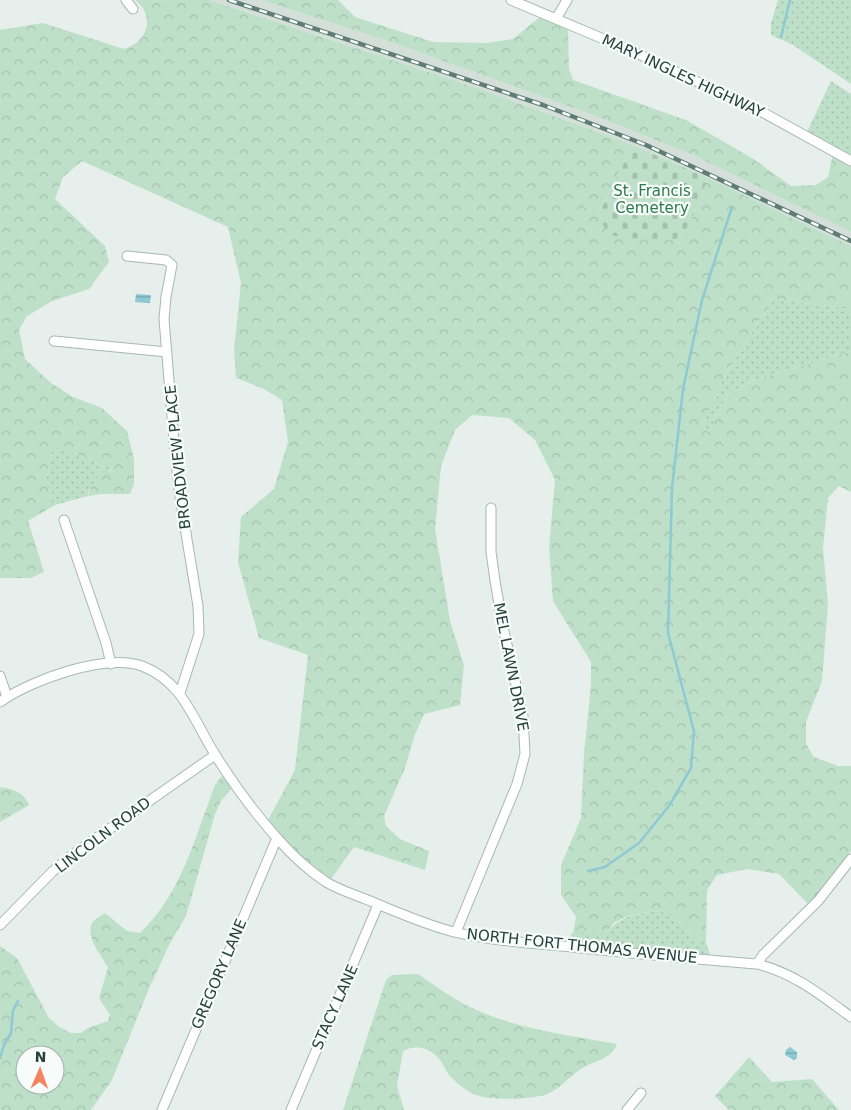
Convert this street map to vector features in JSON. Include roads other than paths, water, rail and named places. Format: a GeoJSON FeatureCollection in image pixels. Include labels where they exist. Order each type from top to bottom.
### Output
{"type":"FeatureCollection","features":[{"type":"Feature","properties":{"kind":"street"},"geometry":{"type":"LineString","coordinates":[[126,0],[133,8]]}},
{"type":"Feature","properties":{"kind":"street","name":"MARY INGLES HIGHWAY"},"geometry":{"type":"LineString","coordinates":[[511,0],[632,50],[764,114],[851,161]]}},
{"type":"Feature","properties":{"kind":"street"},"geometry":{"type":"LineString","coordinates":[[556,19],[567,0]]}},
{"type":"Feature","properties":{"kind":"street","name":"BROADVIEW PLACE"},"geometry":{"type":"LineString","coordinates":[[127,256],[166,260],[172,265],[165,304],[167,352],[178,488],[199,621],[199,634],[180,693]]}},
{"type":"Feature","properties":{"kind":"street"},"geometry":{"type":"LineString","coordinates":[[54,341],[167,352]]}},
{"type":"Feature","properties":{"kind":"street","name":"MEL LAWN DRIVE"},"geometry":{"type":"LineString","coordinates":[[456,932],[517,784],[526,754],[523,716],[503,627],[495,581],[491,552],[492,508]]}},
{"type":"Feature","properties":{"kind":"street"},"geometry":{"type":"LineString","coordinates":[[64,520],[106,643],[111,664]]}},
{"type":"Feature","properties":{"kind":"street","name":"NORTH FORT THOMAS AVENUE"},"geometry":{"type":"LineString","coordinates":[[4,699],[37,681],[64,672],[111,664],[126,663],[140,666],[168,680],[180,693],[215,755],[242,794],[277,838],[313,872],[327,882],[426,924],[456,932],[606,951],[757,964],[784,972],[798,979],[851,1017]]}},
{"type":"Feature","properties":{"kind":"street"},"geometry":{"type":"LineString","coordinates":[[0,676],[4,699]]}},
{"type":"Feature","properties":{"kind":"street","name":"LINCOLN ROAD"},"geometry":{"type":"LineString","coordinates":[[0,925],[52,872],[72,855],[215,755]]}},
{"type":"Feature","properties":{"kind":"street","name":"GREGORY LANE"},"geometry":{"type":"LineString","coordinates":[[162,1110],[277,838]]}},
{"type":"Feature","properties":{"kind":"street"},"geometry":{"type":"LineString","coordinates":[[757,964],[763,955],[818,901],[851,858]]}},
{"type":"Feature","properties":{"kind":"street","name":"STACY LANE"},"geometry":{"type":"LineString","coordinates":[[291,1110],[378,905]]}},
{"type":"Feature","properties":{"kind":"street"},"geometry":{"type":"LineString","coordinates":[[627,1110],[642,1093]]}},
{"type":"Feature","properties":{"kind":"water"},"geometry":{"type":"Polygon","coordinates":[[[136,294],[151,295],[150,303],[135,302],[136,294]]]}},
{"type":"Feature","properties":{"kind":"water"},"geometry":{"type":"Polygon","coordinates":[[[790,1047],[797,1052],[797,1058],[794,1060],[785,1055],[786,1050],[790,1047]]]}},
{"type":"Feature","properties":{"kind":"waterway"},"geometry":{"type":"LineString","coordinates":[[781,37],[790,0]]}},
{"type":"Feature","properties":{"kind":"waterway"},"geometry":{"type":"LineString","coordinates":[[588,871],[605,867],[639,843],[669,806],[691,768],[694,731],[668,633],[672,488],[683,389],[702,300],[732,207]]}},
{"type":"Feature","properties":{"kind":"waterway"},"geometry":{"type":"LineString","coordinates":[[0,1058],[4,1045],[11,1033],[13,1010],[18,1001]]}},
{"type":"Feature","properties":{"kind":"railway"},"geometry":{"type":"LineString","coordinates":[[229,0],[543,105],[646,145],[851,241]]}},
{"type":"Feature","properties":{"kind":"park label","name":"St. Francis Cemetery"},"geometry":{"type":"Point","coordinates":[652,200]}}]}
